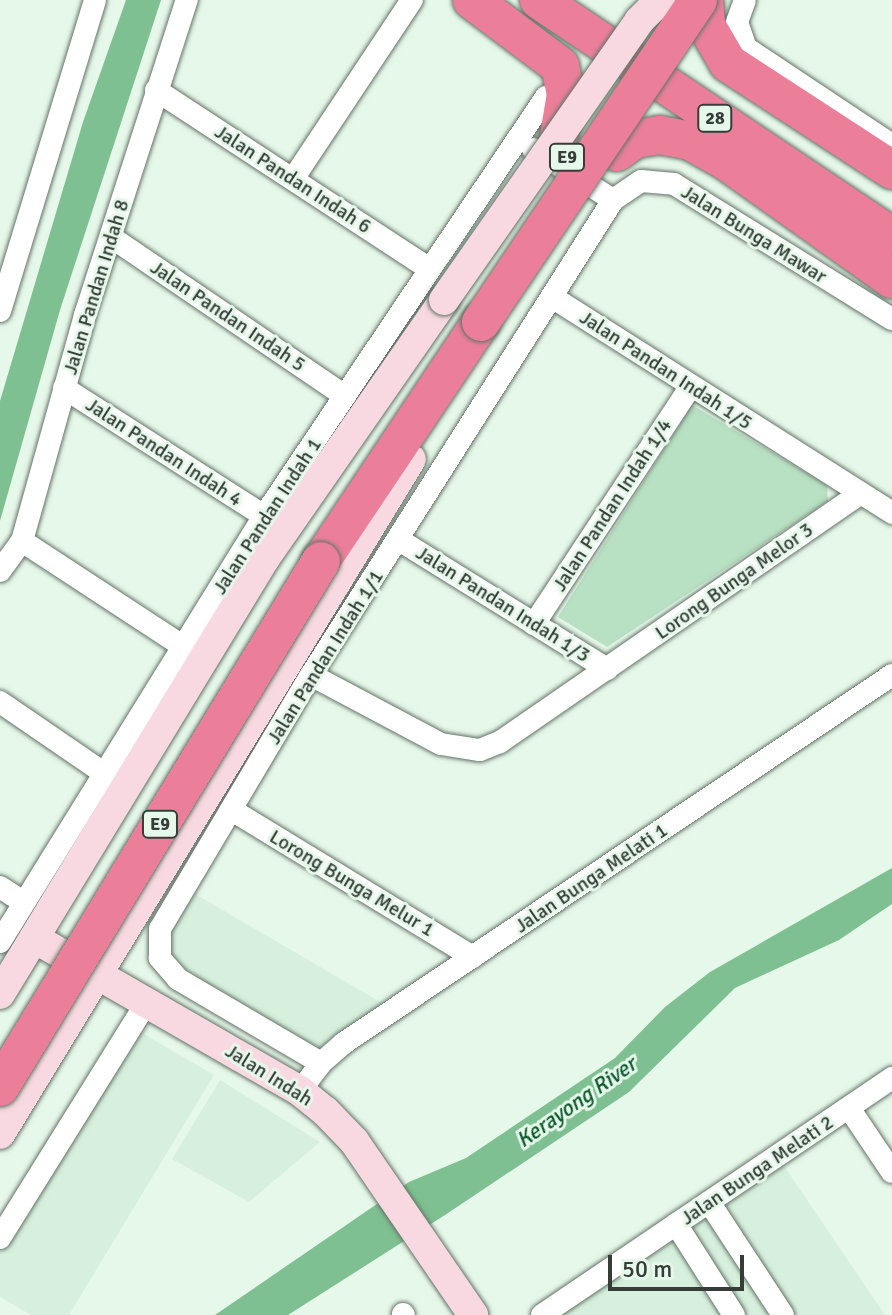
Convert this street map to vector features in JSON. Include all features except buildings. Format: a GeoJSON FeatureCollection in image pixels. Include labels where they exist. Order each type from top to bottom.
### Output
{"type":"FeatureCollection","features":[{"type":"Feature","properties":{"kind":"highway"},"geometry":{"type":"LineString","coordinates":[[472,0],[560,66],[566,94],[559,136]]}},
{"type":"Feature","properties":{"kind":"highway","name":"28"},"geometry":{"type":"LineString","coordinates":[[539,0],[892,236]]}},
{"type":"Feature","properties":{"kind":"highway","name":"28"},"geometry":{"type":"LineString","coordinates":[[583,0],[892,206]]}},
{"type":"Feature","properties":{"kind":"highway","name":"E9"},"geometry":{"type":"LineString","coordinates":[[0,1041],[311,554],[470,316],[654,29],[667,0]]}},
{"type":"Feature","properties":{"kind":"highway"},"geometry":{"type":"LineString","coordinates":[[701,0],[706,25],[716,48],[747,63],[892,170]]}},
{"type":"Feature","properties":{"kind":"highway","name":"E9"},"geometry":{"type":"LineString","coordinates":[[470,316],[627,107],[701,0]]}},
{"type":"Feature","properties":{"kind":"highway"},"geometry":{"type":"LineString","coordinates":[[617,152],[635,139],[660,135],[690,141],[726,161],[892,279]]}},
{"type":"Feature","properties":{"kind":"highway","name":"E9"},"geometry":{"type":"LineString","coordinates":[[0,1087],[311,554]]}},
{"type":"Feature","properties":{"kind":"main road"},"geometry":{"type":"LineString","coordinates":[[0,1134],[383,504],[470,316],[559,136],[639,21],[660,0]]}},
{"type":"Feature","properties":{"kind":"main road"},"geometry":{"type":"LineString","coordinates":[[2,992],[70,878],[131,756],[265,558],[470,316],[617,152],[627,107]]}},
{"type":"Feature","properties":{"kind":"main road"},"geometry":{"type":"LineString","coordinates":[[70,878],[87,907],[107,916],[132,914]]}},
{"type":"Feature","properties":{"kind":"main road"},"geometry":{"type":"LineString","coordinates":[[65,1028],[86,1012],[143,1000],[127,960],[132,914]]}},
{"type":"Feature","properties":{"kind":"main road","name":"Jalan Indah"},"geometry":{"type":"LineString","coordinates":[[34,938],[300,1091],[338,1122],[473,1315]]}},
{"type":"Feature","properties":{"kind":"main road"},"geometry":{"type":"LineString","coordinates":[[2,992],[29,984],[51,994],[60,1002],[65,1028]]}},
{"type":"Feature","properties":{"kind":"street"},"geometry":{"type":"LineString","coordinates":[[0,311],[95,0]]}},
{"type":"Feature","properties":{"kind":"street","name":"Jalan Pandan Indah 8"},"geometry":{"type":"LineString","coordinates":[[0,571],[22,541],[64,388],[187,0]]}},
{"type":"Feature","properties":{"kind":"street"},"geometry":{"type":"LineString","coordinates":[[293,179],[412,0]]}},
{"type":"Feature","properties":{"kind":"street"},"geometry":{"type":"LineString","coordinates":[[745,0],[737,22],[747,63],[892,145]]}},
{"type":"Feature","properties":{"kind":"street","name":"Jalan Pandan Indah 6"},"geometry":{"type":"LineString","coordinates":[[156,90],[430,269]]}},
{"type":"Feature","properties":{"kind":"street","name":"Jalan Pandan Indah 1"},"geometry":{"type":"LineString","coordinates":[[0,942],[105,774],[131,756],[184,647],[264,516],[546,97]]}},
{"type":"Feature","properties":{"kind":"street"},"geometry":{"type":"LineString","coordinates":[[518,139],[613,200]]}},
{"type":"Feature","properties":{"kind":"street","name":"Jalan Bunga Mawar"},"geometry":{"type":"LineString","coordinates":[[613,200],[641,181],[674,184],[892,319]]}},
{"type":"Feature","properties":{"kind":"street","name":"Jalan Pandan Indah 1/1"},"geometry":{"type":"LineString","coordinates":[[321,1063],[178,979],[160,958],[160,929],[311,675],[613,200]]}},
{"type":"Feature","properties":{"kind":"street","name":"Jalan Pandan Indah 5"},"geometry":{"type":"LineString","coordinates":[[111,237],[345,396]]}},
{"type":"Feature","properties":{"kind":"street","name":"Jalan Pandan Indah 1/5"},"geometry":{"type":"LineString","coordinates":[[552,297],[892,513]]}},
{"type":"Feature","properties":{"kind":"street","name":"Jalan Pandan Indah 1/4"},"geometry":{"type":"LineString","coordinates":[[534,624],[690,387]]}},
{"type":"Feature","properties":{"kind":"street","name":"Jalan Pandan Indah 4"},"geometry":{"type":"LineString","coordinates":[[64,388],[264,516]]}},
{"type":"Feature","properties":{"kind":"street","name":"Lorong Bunga Melor 3"},"geometry":{"type":"LineString","coordinates":[[311,675],[467,752],[500,742],[860,494]]}},
{"type":"Feature","properties":{"kind":"street","name":"Jalan Pandan Indah 1/3"},"geometry":{"type":"LineString","coordinates":[[399,540],[607,669]]}},
{"type":"Feature","properties":{"kind":"street"},"geometry":{"type":"LineString","coordinates":[[22,541],[184,647]]}},
{"type":"Feature","properties":{"kind":"street","name":"Jalan Bunga Melati 1"},"geometry":{"type":"LineString","coordinates":[[300,1091],[321,1063],[892,675]]}},
{"type":"Feature","properties":{"kind":"street"},"geometry":{"type":"LineString","coordinates":[[0,702],[105,774]]}},
{"type":"Feature","properties":{"kind":"street","name":"Lorong Bunga Melur 1"},"geometry":{"type":"LineString","coordinates":[[232,810],[473,957]]}},
{"type":"Feature","properties":{"kind":"street"},"geometry":{"type":"LineString","coordinates":[[0,887],[23,902]]}},
{"type":"Feature","properties":{"kind":"street"},"geometry":{"type":"LineString","coordinates":[[0,1238],[143,1000]]}},
{"type":"Feature","properties":{"kind":"street","name":"Jalan Bunga Melati 2"},"geometry":{"type":"LineString","coordinates":[[542,1315],[892,1078]]}},
{"type":"Feature","properties":{"kind":"street"},"geometry":{"type":"LineString","coordinates":[[849,1108],[892,1172]]}},
{"type":"Feature","properties":{"kind":"street"},"geometry":{"type":"LineString","coordinates":[[709,1202],[783,1315]]}},
{"type":"Feature","properties":{"kind":"street"},"geometry":{"type":"LineString","coordinates":[[676,1224],[734,1315]]}},
{"type":"Feature","properties":{"kind":"shaded area"},"geometry":{"type":"Polygon","coordinates":[[[692,405],[827,485],[828,501],[607,647],[558,617],[692,405]]]}},
{"type":"Feature","properties":{"kind":"shaded area"},"geometry":{"type":"Polygon","coordinates":[[[190,891],[387,1006],[320,1055],[168,962],[166,932],[190,891]]]}},
{"type":"Feature","properties":{"kind":"shaded area"},"geometry":{"type":"Polygon","coordinates":[[[137,1030],[214,1075],[69,1315],[31,1315],[0,1297],[0,1250],[137,1030]]]}},
{"type":"Feature","properties":{"kind":"shaded area"},"geometry":{"type":"Polygon","coordinates":[[[220,1080],[320,1142],[249,1202],[172,1159],[220,1080]]]}},
{"type":"Feature","properties":{"kind":"shaded area"},"geometry":{"type":"Polygon","coordinates":[[[778,1157],[885,1315],[537,1315],[778,1157]]]}},
{"type":"Feature","properties":{"kind":"water"},"geometry":{"type":"Polygon","coordinates":[[[126,0],[161,0],[60,310],[0,521],[0,401],[83,122],[126,0]]]}},
{"type":"Feature","properties":{"kind":"water","name":"Kerayong River"},"geometry":{"type":"Polygon","coordinates":[[[892,868],[892,904],[839,940],[735,988],[629,1092],[445,1215],[288,1315],[215,1315],[409,1182],[466,1158],[615,1058],[665,1007],[710,972],[892,868]]]}}]}
